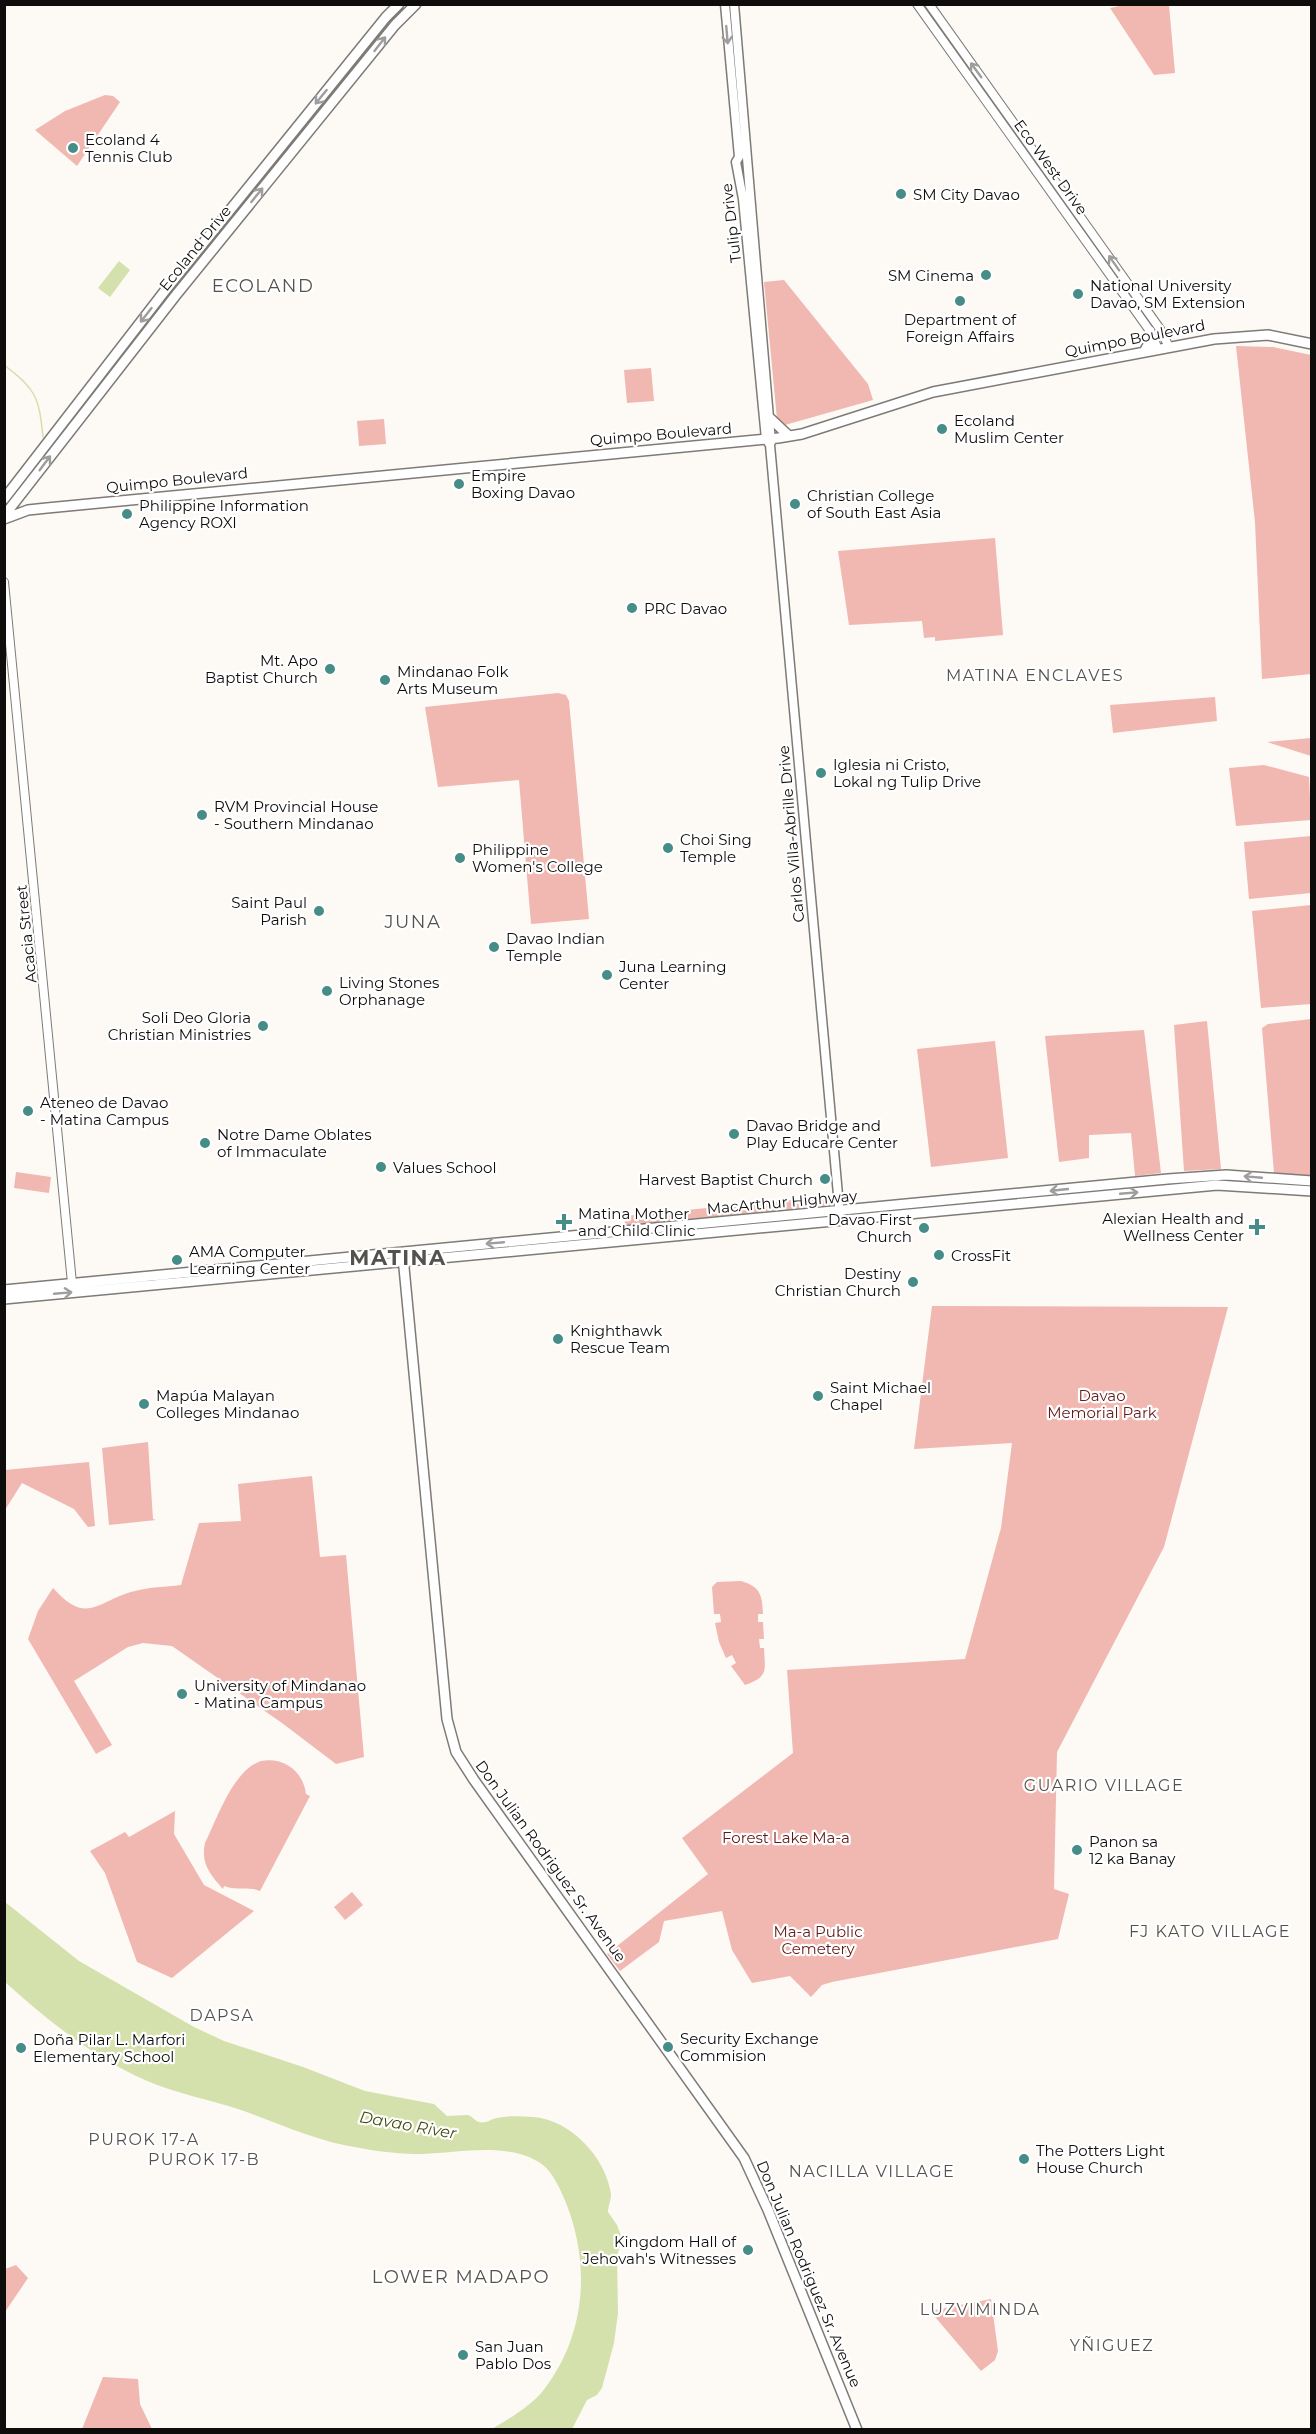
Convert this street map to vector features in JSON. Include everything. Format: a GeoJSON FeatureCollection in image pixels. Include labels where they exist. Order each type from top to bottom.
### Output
{"type":"FeatureCollection","features":[{"type":"Feature","properties":{"kind":"main road","name":"Ecoland Drive"},"geometry":{"type":"LineString","coordinates":[[4,499],[167,288],[386,17],[399,4]]}},
{"type":"Feature","properties":{"kind":"main road","name":"Ecoland Drive"},"geometry":{"type":"LineString","coordinates":[[6,514],[176,294],[395,25],[416,4]]}},
{"type":"Feature","properties":{"kind":"main road","name":"Tulip Drive"},"geometry":{"type":"LineString","coordinates":[[725,4],[735,62]]}},
{"type":"Feature","properties":{"kind":"main road","name":"Tulip Drive"},"geometry":{"type":"LineString","coordinates":[[734,4],[736,129],[739,157],[736,162],[747,199],[771,419],[770,441]]}},
{"type":"Feature","properties":{"kind":"main road","name":"Tulip Drive"},"geometry":{"type":"LineString","coordinates":[[737,86],[746,127],[747,199],[770,441]]}},
{"type":"Feature","properties":{"kind":"main road"},"geometry":{"type":"LineString","coordinates":[[736,129],[746,127]]}},
{"type":"Feature","properties":{"kind":"main road"},"geometry":{"type":"LineString","coordinates":[[1144,352],[1150,340],[1150,331]]}},
{"type":"Feature","properties":{"kind":"main road","name":"Quimpo Boulevard"},"geometry":{"type":"LineString","coordinates":[[6,514],[28,510],[770,441],[933,392],[1169,347],[1249,335],[1286,337],[1311,344]]}},
{"type":"Feature","properties":{"kind":"main road"},"geometry":{"type":"LineString","coordinates":[[771,419],[789,436]]}},
{"type":"Feature","properties":{"kind":"main road","name":"Carlos Villa-Abrille Drive"},"geometry":{"type":"LineString","coordinates":[[770,441],[840,1216]]}},
{"type":"Feature","properties":{"kind":"main road","name":"MacArthur Highway"},"geometry":{"type":"LineString","coordinates":[[1104,1191],[1218,1175],[1311,1181]]}},
{"type":"Feature","properties":{"kind":"main road","name":"MacArthur Highway"},"geometry":{"type":"LineString","coordinates":[[4,1299],[215,1274],[1104,1191],[1217,1185],[1311,1191]]}},
{"type":"Feature","properties":{"kind":"main road","name":"Don Julian Rodriguez Sr. Avenue"},"geometry":{"type":"LineString","coordinates":[[403,1256],[447,1719],[453,1742],[470,1775],[744,2158],[768,2210],[857,2430]]}},
{"type":"Feature","properties":{"kind":"main road","name":"MacArthur Highway"},"geometry":{"type":"LineString","coordinates":[[4,1290],[72,1283],[175,1278]]}},
{"type":"Feature","properties":{"kind":"street","name":"Eco West Drive"},"geometry":{"type":"LineString","coordinates":[[917,4],[1134,307],[1150,331],[1158,349]]}},
{"type":"Feature","properties":{"kind":"street","name":"Eco West Drive"},"geometry":{"type":"LineString","coordinates":[[929,4],[1141,302],[1169,347]]}},
{"type":"Feature","properties":{"kind":"street"},"geometry":{"type":"LineString","coordinates":[[949,48],[956,43]]}},
{"type":"Feature","properties":{"kind":"street"},"geometry":{"type":"LineString","coordinates":[[988,103],[996,98]]}},
{"type":"Feature","properties":{"kind":"street"},"geometry":{"type":"LineString","coordinates":[[1053,192],[1061,188]]}},
{"type":"Feature","properties":{"kind":"street"},"geometry":{"type":"LineString","coordinates":[[1094,251],[1101,245]]}},
{"type":"Feature","properties":{"kind":"street"},"geometry":{"type":"LineString","coordinates":[[1134,307],[1141,302]]}},
{"type":"Feature","properties":{"kind":"street","name":"Acacia Street"},"geometry":{"type":"LineString","coordinates":[[4,582],[72,1283]]}},
{"type":"Feature","properties":{"kind":"green space"},"geometry":{"type":"Polygon","coordinates":[[[1129,4],[1169,5],[1175,73],[1154,75],[1110,8],[1129,4]]]}},
{"type":"Feature","properties":{"kind":"green space","name":"Ecoland 4 Tennis Club"},"geometry":{"type":"Polygon","coordinates":[[[105,95],[113,96],[120,102],[77,166],[35,130],[65,111],[105,95]]]}},
{"type":"Feature","properties":{"kind":"green space"},"geometry":{"type":"Polygon","coordinates":[[[784,280],[868,384],[873,400],[785,425],[777,419],[764,282],[784,280]]]}},
{"type":"Feature","properties":{"kind":"green space"},"geometry":{"type":"Polygon","coordinates":[[[1236,346],[1273,347],[1311,355],[1311,674],[1262,679],[1255,522],[1236,346]]]}},
{"type":"Feature","properties":{"kind":"green space"},"geometry":{"type":"Polygon","coordinates":[[[651,368],[654,401],[627,403],[624,370],[651,368]]]}},
{"type":"Feature","properties":{"kind":"green space"},"geometry":{"type":"Polygon","coordinates":[[[384,419],[386,444],[359,446],[357,421],[384,419]]]}},
{"type":"Feature","properties":{"kind":"green space"},"geometry":{"type":"Polygon","coordinates":[[[995,538],[1003,635],[935,641],[935,637],[924,638],[922,621],[849,625],[838,551],[995,538]]]}},
{"type":"Feature","properties":{"kind":"green space"},"geometry":{"type":"Polygon","coordinates":[[[558,693],[566,695],[569,701],[589,919],[531,924],[519,780],[438,787],[425,707],[558,693]]]}},
{"type":"Feature","properties":{"kind":"green space"},"geometry":{"type":"Polygon","coordinates":[[[1215,697],[1217,721],[1113,733],[1110,705],[1215,697]]]}},
{"type":"Feature","properties":{"kind":"green space"},"geometry":{"type":"Polygon","coordinates":[[[1311,738],[1311,756],[1267,742],[1311,738]]]}},
{"type":"Feature","properties":{"kind":"green space"},"geometry":{"type":"Polygon","coordinates":[[[1264,765],[1309,777],[1311,820],[1236,826],[1229,768],[1264,765]]]}},
{"type":"Feature","properties":{"kind":"green space"},"geometry":{"type":"Polygon","coordinates":[[[1311,836],[1311,893],[1249,899],[1244,842],[1311,836]]]}},
{"type":"Feature","properties":{"kind":"green space"},"geometry":{"type":"Polygon","coordinates":[[[1311,905],[1311,1004],[1261,1008],[1252,911],[1311,905]]]}},
{"type":"Feature","properties":{"kind":"green space"},"geometry":{"type":"Polygon","coordinates":[[[1311,1019],[1311,1176],[1274,1173],[1262,1028],[1268,1024],[1311,1019]]]}},
{"type":"Feature","properties":{"kind":"green space"},"geometry":{"type":"Polygon","coordinates":[[[1207,1021],[1221,1169],[1184,1171],[1174,1025],[1207,1021]]]}},
{"type":"Feature","properties":{"kind":"green space"},"geometry":{"type":"Polygon","coordinates":[[[1144,1030],[1161,1173],[1135,1176],[1131,1133],[1089,1135],[1089,1158],[1059,1162],[1045,1036],[1144,1030]]]}},
{"type":"Feature","properties":{"kind":"green space"},"geometry":{"type":"Polygon","coordinates":[[[995,1041],[1008,1158],[931,1167],[917,1049],[995,1041]]]}},
{"type":"Feature","properties":{"kind":"green space"},"geometry":{"type":"Polygon","coordinates":[[[16,1172],[51,1177],[49,1193],[14,1188],[16,1172]]]}},
{"type":"Feature","properties":{"kind":"green space"},"geometry":{"type":"Polygon","coordinates":[[[833,1196],[833,1205],[625,1225],[624,1216],[833,1196]]]}},
{"type":"Feature","properties":{"kind":"green space"},"geometry":{"type":"Polygon","coordinates":[[[932,1306],[1228,1307],[1164,1547],[1057,1752],[1054,1889],[1069,1894],[1058,1939],[832,1982],[822,1985],[811,1997],[790,1976],[752,1983],[732,1950],[722,1911],[664,1921],[659,1942],[620,1971],[607,1954],[708,1874],[682,1838],[793,1753],[787,1670],[965,1659],[1001,1528],[1012,1443],[914,1449],[932,1306]]]}},
{"type":"Feature","properties":{"kind":"green space"},"geometry":{"type":"Polygon","coordinates":[[[148,1442],[153,1519],[156,1520],[109,1525],[102,1448],[148,1442]]]}},
{"type":"Feature","properties":{"kind":"green space"},"geometry":{"type":"Polygon","coordinates":[[[89,1462],[95,1526],[88,1527],[74,1509],[22,1483],[5,1510],[5,1470],[89,1462]]]}},
{"type":"Feature","properties":{"kind":"green space"},"geometry":{"type":"Polygon","coordinates":[[[312,1476],[320,1557],[346,1555],[364,1757],[336,1764],[172,1646],[143,1643],[128,1647],[74,1681],[112,1745],[96,1754],[28,1639],[38,1611],[53,1588],[75,1606],[93,1608],[140,1590],[181,1585],[199,1523],[241,1521],[238,1484],[312,1476]]]}},
{"type":"Feature","properties":{"kind":"green space"},"geometry":{"type":"Polygon","coordinates":[[[741,1581],[753,1586],[761,1597],[763,1614],[758,1614],[758,1622],[763,1622],[764,1639],[759,1639],[760,1648],[764,1648],[765,1662],[762,1675],[745,1685],[731,1666],[736,1663],[732,1655],[726,1658],[719,1642],[715,1623],[721,1622],[720,1614],[714,1614],[712,1587],[717,1582],[741,1581]]]}},
{"type":"Feature","properties":{"kind":"green space"},"geometry":{"type":"Polygon","coordinates":[[[261,1761],[277,1761],[291,1767],[297,1772],[306,1794],[310,1796],[260,1891],[224,1886],[223,1889],[206,1864],[205,1843],[234,1785],[251,1766],[261,1761]]]}},
{"type":"Feature","properties":{"kind":"green space"},"geometry":{"type":"Polygon","coordinates":[[[175,1811],[174,1834],[204,1885],[254,1911],[172,1978],[137,1962],[105,1873],[90,1851],[125,1832],[129,1837],[175,1811]]]}},
{"type":"Feature","properties":{"kind":"green space"},"geometry":{"type":"Polygon","coordinates":[[[352,1892],[363,1905],[345,1920],[334,1907],[352,1892]]]}},
{"type":"Feature","properties":{"kind":"green space"},"geometry":{"type":"Polygon","coordinates":[[[16,2265],[28,2278],[5,2312],[5,2269],[16,2265]]]}},
{"type":"Feature","properties":{"kind":"green space"},"geometry":{"type":"Polygon","coordinates":[[[991,2299],[998,2351],[995,2360],[981,2371],[930,2311],[991,2299]]]}},
{"type":"Feature","properties":{"kind":"green space"},"geometry":{"type":"Polygon","coordinates":[[[103,2377],[138,2379],[140,2404],[152,2429],[82,2429],[103,2377]]]}},
{"type":"Feature","properties":{"kind":"water"},"geometry":{"type":"Polygon","coordinates":[[[119,261],[130,270],[110,297],[98,288],[119,261]]]}},
{"type":"Feature","properties":{"kind":"water","name":"Davao River"},"geometry":{"type":"Polygon","coordinates":[[[5,1902],[79,1961],[194,2027],[224,2041],[303,2067],[365,2091],[434,2104],[447,2116],[468,2115],[482,2122],[511,2116],[548,2120],[561,2125],[584,2143],[602,2167],[608,2180],[611,2194],[608,2212],[622,2238],[617,2256],[618,2313],[614,2343],[602,2388],[597,2395],[587,2400],[572,2429],[492,2429],[523,2410],[543,2391],[561,2363],[577,2319],[581,2273],[574,2226],[559,2188],[551,2173],[543,2165],[516,2153],[500,2151],[415,2154],[384,2152],[345,2145],[232,2107],[169,2089],[126,2071],[71,2037],[5,1982],[5,1902]]]}},
{"type":"Feature","properties":{"kind":"waterway"},"geometry":{"type":"LineString","coordinates":[[4,365],[23,381],[34,395],[40,412],[43,437]]}},
{"type":"Feature","properties":{"kind":"place","name":"Ecoland 4 Tennis Club"},"geometry":{"type":"Point","coordinates":[73,148]}},
{"type":"Feature","properties":{"kind":"place","name":"SM City Davao"},"geometry":{"type":"Point","coordinates":[901,194]}},
{"type":"Feature","properties":{"kind":"place","name":"SM Cinema"},"geometry":{"type":"Point","coordinates":[986,275]}},
{"type":"Feature","properties":{"kind":"place","name":"National University Davao, SM Extension"},"geometry":{"type":"Point","coordinates":[1078,294]}},
{"type":"Feature","properties":{"kind":"place","name":"Department of Foreign Affairs"},"geometry":{"type":"Point","coordinates":[960,301]}},
{"type":"Feature","properties":{"kind":"place","name":"Ecoland Muslim Center"},"geometry":{"type":"Point","coordinates":[942,429]}},
{"type":"Feature","properties":{"kind":"place","name":"Empire Boxing Davao"},"geometry":{"type":"Point","coordinates":[459,484]}},
{"type":"Feature","properties":{"kind":"place","name":"Christian College of South East Asia"},"geometry":{"type":"Point","coordinates":[795,504]}},
{"type":"Feature","properties":{"kind":"place","name":"Philippine Information Agency ROXI"},"geometry":{"type":"Point","coordinates":[127,514]}},
{"type":"Feature","properties":{"kind":"place","name":"PRC Davao"},"geometry":{"type":"Point","coordinates":[632,608]}},
{"type":"Feature","properties":{"kind":"place","name":"Mt. Apo Baptist Church"},"geometry":{"type":"Point","coordinates":[330,669]}},
{"type":"Feature","properties":{"kind":"place","name":"Mindanao Folk Arts Museum"},"geometry":{"type":"Point","coordinates":[385,680]}},
{"type":"Feature","properties":{"kind":"place","name":"Iglesia ni Cristo, Lokal ng Tulip Drive"},"geometry":{"type":"Point","coordinates":[821,773]}},
{"type":"Feature","properties":{"kind":"place","name":"RVM Provincial House - Southern Mindanao"},"geometry":{"type":"Point","coordinates":[202,815]}},
{"type":"Feature","properties":{"kind":"place","name":"Choi Sing Temple"},"geometry":{"type":"Point","coordinates":[668,848]}},
{"type":"Feature","properties":{"kind":"place","name":"Philippine Women's College"},"geometry":{"type":"Point","coordinates":[460,858]}},
{"type":"Feature","properties":{"kind":"place","name":"Saint Paul Parish"},"geometry":{"type":"Point","coordinates":[319,911]}},
{"type":"Feature","properties":{"kind":"place","name":"Davao Indian Temple"},"geometry":{"type":"Point","coordinates":[494,947]}},
{"type":"Feature","properties":{"kind":"place","name":"Juna Learning Center"},"geometry":{"type":"Point","coordinates":[607,975]}},
{"type":"Feature","properties":{"kind":"place","name":"Living Stones Orphanage"},"geometry":{"type":"Point","coordinates":[327,991]}},
{"type":"Feature","properties":{"kind":"place","name":"Soli Deo Gloria Christian Ministries"},"geometry":{"type":"Point","coordinates":[263,1026]}},
{"type":"Feature","properties":{"kind":"place","name":"Ateneo de Davao - Matina Campus"},"geometry":{"type":"Point","coordinates":[28,1111]}},
{"type":"Feature","properties":{"kind":"place","name":"Davao Bridge and Play Educare Center"},"geometry":{"type":"Point","coordinates":[734,1134]}},
{"type":"Feature","properties":{"kind":"place","name":"Notre Dame Oblates of Immaculate"},"geometry":{"type":"Point","coordinates":[205,1143]}},
{"type":"Feature","properties":{"kind":"place","name":"Values School"},"geometry":{"type":"Point","coordinates":[381,1167]}},
{"type":"Feature","properties":{"kind":"place","name":"Harvest Baptist Church"},"geometry":{"type":"Point","coordinates":[825,1179]}},
{"type":"Feature","properties":{"kind":"place","name":"Matina Mother and Child Clinic"},"geometry":{"type":"Point","coordinates":[564,1222]}},
{"type":"Feature","properties":{"kind":"place","name":"Alexian Health and Wellness Center"},"geometry":{"type":"Point","coordinates":[1257,1227]}},
{"type":"Feature","properties":{"kind":"place","name":"Davao First Church"},"geometry":{"type":"Point","coordinates":[924,1228]}},
{"type":"Feature","properties":{"kind":"place","name":"CrossFit"},"geometry":{"type":"Point","coordinates":[939,1255]}},
{"type":"Feature","properties":{"kind":"place","name":"AMA Computer Learning Center"},"geometry":{"type":"Point","coordinates":[177,1260]}},
{"type":"Feature","properties":{"kind":"place","name":"Destiny Christian Church"},"geometry":{"type":"Point","coordinates":[913,1282]}},
{"type":"Feature","properties":{"kind":"place","name":"Knighthawk Rescue Team"},"geometry":{"type":"Point","coordinates":[558,1339]}},
{"type":"Feature","properties":{"kind":"place","name":"Saint Michael Chapel"},"geometry":{"type":"Point","coordinates":[818,1396]}},
{"type":"Feature","properties":{"kind":"place","name":"Mapúa Malayan Colleges Mindanao"},"geometry":{"type":"Point","coordinates":[144,1404]}},
{"type":"Feature","properties":{"kind":"place","name":"University of Mindanao - Matina Campus"},"geometry":{"type":"Point","coordinates":[182,1694]}},
{"type":"Feature","properties":{"kind":"place","name":"Panon sa 12 ka Banay"},"geometry":{"type":"Point","coordinates":[1077,1850]}},
{"type":"Feature","properties":{"kind":"place","name":"Security Exchange Commision"},"geometry":{"type":"Point","coordinates":[668,2047]}},
{"type":"Feature","properties":{"kind":"place","name":"Doña Pilar L. Marfori Elementary School"},"geometry":{"type":"Point","coordinates":[21,2048]}},
{"type":"Feature","properties":{"kind":"place","name":"The Potters Light House Church"},"geometry":{"type":"Point","coordinates":[1024,2159]}},
{"type":"Feature","properties":{"kind":"place","name":"Kingdom Hall of Jehovah's Witnesses"},"geometry":{"type":"Point","coordinates":[748,2250]}},
{"type":"Feature","properties":{"kind":"place","name":"San Juan Pablo Dos"},"geometry":{"type":"Point","coordinates":[463,2355]}},
{"type":"Feature","properties":{"kind":"district","name":"ECOLAND"},"geometry":{"type":"Point","coordinates":[263,286]}},
{"type":"Feature","properties":{"kind":"district","name":"MATINA ENCLAVES"},"geometry":{"type":"Point","coordinates":[1035,675]}},
{"type":"Feature","properties":{"kind":"district","name":"JUNA"},"geometry":{"type":"Point","coordinates":[413,922]}},
{"type":"Feature","properties":{"kind":"district","name":"MATINA"},"geometry":{"type":"Point","coordinates":[398,1257]}},
{"type":"Feature","properties":{"kind":"district","name":"GUARIO VILLAGE"},"geometry":{"type":"Point","coordinates":[1104,1785]}},
{"type":"Feature","properties":{"kind":"district","name":"FJ KATO VILLAGE"},"geometry":{"type":"Point","coordinates":[1210,1931]}},
{"type":"Feature","properties":{"kind":"district","name":"DAPSA"},"geometry":{"type":"Point","coordinates":[222,2015]}},
{"type":"Feature","properties":{"kind":"district","name":"PUROK 17-A"},"geometry":{"type":"Point","coordinates":[144,2139]}},
{"type":"Feature","properties":{"kind":"district","name":"PUROK 17-B"},"geometry":{"type":"Point","coordinates":[204,2159]}},
{"type":"Feature","properties":{"kind":"district","name":"NACILLA VILLAGE"},"geometry":{"type":"Point","coordinates":[872,2171]}},
{"type":"Feature","properties":{"kind":"district","name":"LOWER MADAPO"},"geometry":{"type":"Point","coordinates":[461,2277]}},
{"type":"Feature","properties":{"kind":"district","name":"LUZVIMINDA"},"geometry":{"type":"Point","coordinates":[980,2309]}},
{"type":"Feature","properties":{"kind":"district","name":"YÑIGUEZ"},"geometry":{"type":"Point","coordinates":[1112,2345]}},
{"type":"Feature","properties":{"kind":"park label","name":"Davao Memorial Park"},"geometry":{"type":"Point","coordinates":[1102,1404]}},
{"type":"Feature","properties":{"kind":"park label","name":"Forest Lake Ma-a"},"geometry":{"type":"Point","coordinates":[786,1837]}},
{"type":"Feature","properties":{"kind":"park label","name":"Ma-a Public Cemetery"},"geometry":{"type":"Point","coordinates":[818,1940]}}]}
